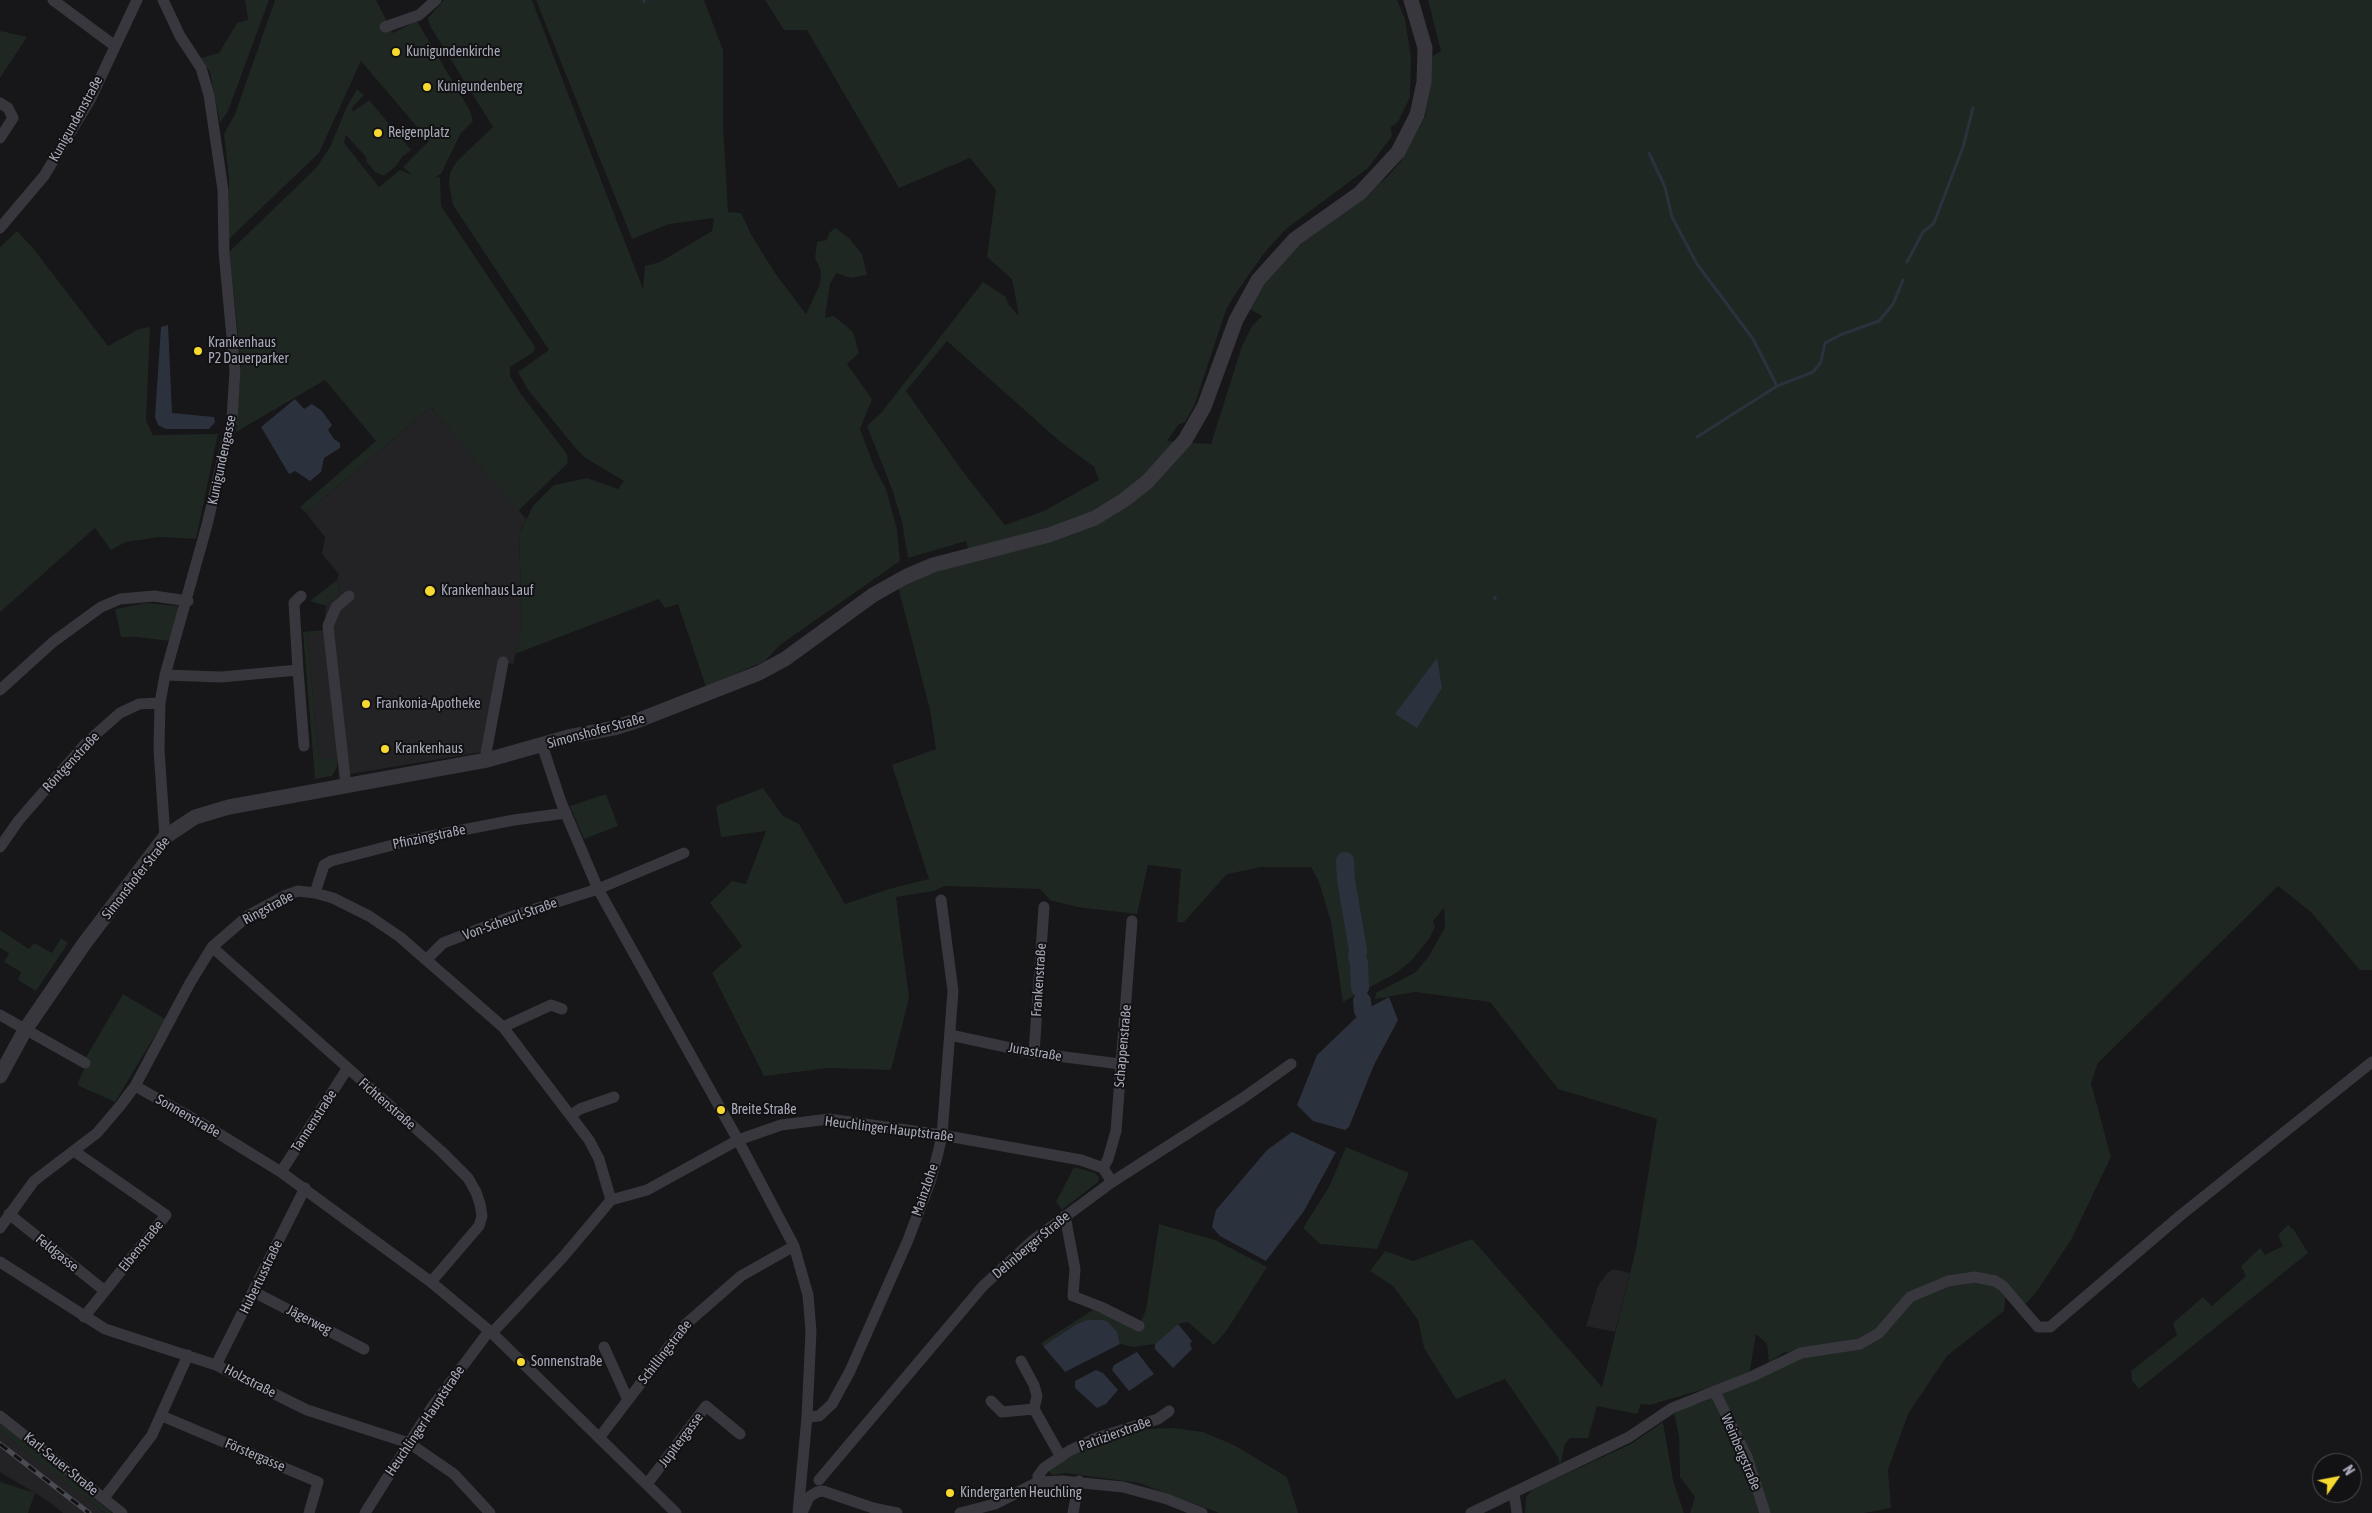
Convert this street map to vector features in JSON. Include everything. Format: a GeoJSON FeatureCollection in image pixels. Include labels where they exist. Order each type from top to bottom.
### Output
{"type":"FeatureCollection","features":[{"type":"Feature","properties":{"kind":"street"},"geometry":{"type":"LineString","coordinates":[[53,0],[115,46]]}},
{"type":"Feature","properties":{"kind":"street","name":"Kunigundenstraße"},"geometry":{"type":"LineString","coordinates":[[0,228],[5,215],[44,176],[90,100],[137,0]]}},
{"type":"Feature","properties":{"kind":"street","name":"Kunigundengasse"},"geometry":{"type":"LineString","coordinates":[[163,0],[180,36],[201,68],[210,95],[223,190],[224,252],[235,370],[232,419],[188,600],[165,675],[160,703],[159,750],[165,837]]}},
{"type":"Feature","properties":{"kind":"street"},"geometry":{"type":"LineString","coordinates":[[385,27],[419,16],[436,0]]}},
{"type":"Feature","properties":{"kind":"street","name":"Simonshofer Straße"},"geometry":{"type":"LineString","coordinates":[[0,1076],[25,1030],[84,944],[165,837],[196,817],[210,811],[487,760],[631,723],[703,696],[758,673],[785,659],[873,595],[905,577],[933,565],[1048,535],[1095,518],[1124,500],[1147,482],[1185,440],[1204,407],[1236,320],[1258,280],[1296,239],[1360,193],[1398,152],[1417,115],[1424,82],[1425,48],[1411,0]]}},
{"type":"Feature","properties":{"kind":"street"},"geometry":{"type":"LineString","coordinates":[[0,102],[8,108],[13,118],[0,138]]}},
{"type":"Feature","properties":{"kind":"street"},"geometry":{"type":"LineString","coordinates":[[0,690],[53,642],[101,607],[120,600],[154,596],[188,600]]}},
{"type":"Feature","properties":{"kind":"street"},"geometry":{"type":"LineString","coordinates":[[301,596],[294,603],[304,746]]}},
{"type":"Feature","properties":{"kind":"street"},"geometry":{"type":"LineString","coordinates":[[346,786],[328,626],[336,607],[349,596]]}},
{"type":"Feature","properties":{"kind":"street"},"geometry":{"type":"LineString","coordinates":[[487,760],[486,753],[503,662]]}},
{"type":"Feature","properties":{"kind":"street"},"geometry":{"type":"LineString","coordinates":[[165,675],[221,677],[298,670]]}},
{"type":"Feature","properties":{"kind":"street","name":"Röntgenstraße"},"geometry":{"type":"LineString","coordinates":[[0,847],[19,820],[86,743],[120,713],[139,704],[160,703]]}},
{"type":"Feature","properties":{"kind":"street"},"geometry":{"type":"LineString","coordinates":[[542,745],[566,813],[598,889],[738,1140],[794,1246],[808,1294],[811,1331],[800,1513]]}},
{"type":"Feature","properties":{"kind":"street","name":"Pfinzingstraße"},"geometry":{"type":"LineString","coordinates":[[315,893],[324,865],[331,861],[416,839],[514,820],[566,813]]}},
{"type":"Feature","properties":{"kind":"street","name":"Von-Scheurl-Straße"},"geometry":{"type":"LineString","coordinates":[[427,959],[443,944],[516,915],[598,889],[684,853]]}},
{"type":"Feature","properties":{"kind":"street","name":"Ringstraße"},"geometry":{"type":"LineString","coordinates":[[0,1228],[34,1181],[96,1133],[135,1086],[190,982],[212,948],[249,915],[281,897],[298,891],[333,898],[369,916],[400,937],[427,959],[503,1027],[571,1115],[595,1150],[612,1200]]}},
{"type":"Feature","properties":{"kind":"street","name":"Mainzlohe"},"geometry":{"type":"LineString","coordinates":[[807,1417],[819,1416],[832,1404],[850,1372],[908,1240],[930,1182],[942,1134],[953,991],[941,900]]}},
{"type":"Feature","properties":{"kind":"street","name":"Frankenstraße"},"geometry":{"type":"LineString","coordinates":[[1034,1053],[1044,907]]}},
{"type":"Feature","properties":{"kind":"street","name":"Schappenstraße"},"geometry":{"type":"LineString","coordinates":[[1103,1168],[1108,1159],[1116,1130],[1120,1064],[1124,1051],[1132,921]]}},
{"type":"Feature","properties":{"kind":"street","name":"Fichtenstraße"},"geometry":{"type":"LineString","coordinates":[[212,948],[441,1151],[468,1178],[476,1192],[482,1216],[479,1226],[431,1282]]}},
{"type":"Feature","properties":{"kind":"street"},"geometry":{"type":"LineString","coordinates":[[503,1027],[551,1005],[562,1009]]}},
{"type":"Feature","properties":{"kind":"street"},"geometry":{"type":"LineString","coordinates":[[0,1015],[85,1063]]}},
{"type":"Feature","properties":{"kind":"street","name":"Jurastraße"},"geometry":{"type":"LineString","coordinates":[[950,1035],[1034,1053],[1120,1064]]}},
{"type":"Feature","properties":{"kind":"street"},"geometry":{"type":"LineString","coordinates":[[1471,1513],[1629,1437],[1672,1408],[1715,1392],[1801,1353],[1860,1344],[1878,1333],[1910,1297],[1948,1281],[1975,1278],[1994,1281],[2003,1286],[2038,1327],[2050,1327],[2181,1215],[2372,1062]]}},
{"type":"Feature","properties":{"kind":"street","name":"Dehnberger Straße"},"geometry":{"type":"LineString","coordinates":[[819,1480],[983,1286],[1032,1241],[1112,1182],[1243,1098],[1291,1064]]}},
{"type":"Feature","properties":{"kind":"street","name":"Tannenstraße"},"geometry":{"type":"LineString","coordinates":[[281,1172],[347,1069]]}},
{"type":"Feature","properties":{"kind":"street","name":"Sonnenstraße"},"geometry":{"type":"LineString","coordinates":[[135,1086],[203,1124],[281,1172],[431,1282],[491,1332],[676,1513]]}},
{"type":"Feature","properties":{"kind":"street"},"geometry":{"type":"LineString","coordinates":[[571,1115],[580,1109],[614,1097]]}},
{"type":"Feature","properties":{"kind":"street","name":"Heuchlinger Hauptstraße"},"geometry":{"type":"LineString","coordinates":[[365,1513],[441,1394],[491,1332],[563,1257],[612,1200],[648,1190],[738,1140],[781,1126],[830,1118],[942,1134],[1081,1160],[1103,1168]]}},
{"type":"Feature","properties":{"kind":"street","name":"Eibenstraße"},"geometry":{"type":"LineString","coordinates":[[74,1151],[166,1215],[84,1317]]}},
{"type":"Feature","properties":{"kind":"street"},"geometry":{"type":"LineString","coordinates":[[1103,1168],[1112,1182]]}},
{"type":"Feature","properties":{"kind":"street","name":"Hubertusstraße"},"geometry":{"type":"LineString","coordinates":[[216,1365],[305,1188]]}},
{"type":"Feature","properties":{"kind":"street","name":"Feldgasse"},"geometry":{"type":"LineString","coordinates":[[9,1214],[104,1291]]}},
{"type":"Feature","properties":{"kind":"street"},"geometry":{"type":"LineString","coordinates":[[1065,1216],[1075,1269],[1073,1296],[1101,1307],[1139,1326]]}},
{"type":"Feature","properties":{"kind":"street","name":"Schillingstraße"},"geometry":{"type":"LineString","coordinates":[[599,1438],[686,1324],[741,1276],[794,1246]]}},
{"type":"Feature","properties":{"kind":"street","name":"Holzstraße"},"geometry":{"type":"LineString","coordinates":[[0,1262],[84,1317],[106,1329],[216,1365],[307,1410],[409,1443],[454,1474],[490,1513]]}},
{"type":"Feature","properties":{"kind":"street","name":"Jägerweg"},"geometry":{"type":"LineString","coordinates":[[254,1292],[364,1349]]}},
{"type":"Feature","properties":{"kind":"street"},"geometry":{"type":"LineString","coordinates":[[604,1347],[628,1400]]}},
{"type":"Feature","properties":{"kind":"street"},"geometry":{"type":"LineString","coordinates":[[104,1498],[134,1462],[152,1435],[188,1355]]}},
{"type":"Feature","properties":{"kind":"street"},"geometry":{"type":"LineString","coordinates":[[1021,1361],[1034,1385],[1037,1396],[1034,1409],[1061,1457]]}},
{"type":"Feature","properties":{"kind":"street","name":"Weinbergstraße"},"geometry":{"type":"LineString","coordinates":[[1715,1392],[1747,1457],[1765,1513]]}},
{"type":"Feature","properties":{"kind":"street"},"geometry":{"type":"LineString","coordinates":[[991,1401],[1002,1412],[1034,1409]]}},
{"type":"Feature","properties":{"kind":"street","name":"Jupitergasse"},"geometry":{"type":"LineString","coordinates":[[647,1484],[706,1406],[740,1434]]}},
{"type":"Feature","properties":{"kind":"street","name":"Patrizierstraße"},"geometry":{"type":"LineString","coordinates":[[1038,1482],[1038,1476],[1044,1468],[1096,1438],[1158,1419],[1169,1411]]}},
{"type":"Feature","properties":{"kind":"street","name":"Karl-Sauer-Straße"},"geometry":{"type":"LineString","coordinates":[[0,1416],[122,1513]]}},
{"type":"Feature","properties":{"kind":"street","name":"Förstergasse"},"geometry":{"type":"LineString","coordinates":[[162,1416],[318,1482],[309,1513]]}},
{"type":"Feature","properties":{"kind":"street"},"geometry":{"type":"LineString","coordinates":[[801,1475],[819,1480],[823,1491]]}},
{"type":"Feature","properties":{"kind":"street"},"geometry":{"type":"LineString","coordinates":[[1073,1513],[1079,1481]]}},
{"type":"Feature","properties":{"kind":"street"},"geometry":{"type":"LineString","coordinates":[[960,1513],[994,1509],[1038,1482],[1079,1481],[1122,1487],[1158,1496],[1202,1513]]}},
{"type":"Feature","properties":{"kind":"street"},"geometry":{"type":"LineString","coordinates":[[800,1513],[809,1497],[823,1491],[873,1508],[897,1513]]}},
{"type":"Feature","properties":{"kind":"street"},"geometry":{"type":"LineString","coordinates":[[1514,1493],[1517,1513]]}},
{"type":"Feature","properties":{"kind":"shaded area"},"geometry":{"type":"Polygon","coordinates":[[[245,0],[269,0],[228,111],[220,123],[210,72],[201,58],[219,53],[237,23],[248,20],[245,0]]]}},
{"type":"Feature","properties":{"kind":"shaded area"},"geometry":{"type":"Polygon","coordinates":[[[275,0],[376,0],[393,33],[417,21],[469,109],[473,121],[461,133],[441,174],[434,178],[440,177],[441,206],[535,347],[534,352],[510,367],[510,376],[521,394],[567,454],[568,463],[518,511],[431,407],[306,513],[300,507],[376,441],[325,380],[236,432],[241,363],[229,252],[317,167],[330,147],[347,106],[357,89],[364,95],[352,108],[353,111],[351,113],[369,100],[411,150],[384,176],[375,172],[366,161],[367,158],[346,135],[344,143],[379,187],[400,170],[412,175],[403,167],[429,141],[361,61],[319,153],[229,239],[229,179],[224,134],[235,114],[275,0]]]}},
{"type":"Feature","properties":{"kind":"shaded area"},"geometry":{"type":"Polygon","coordinates":[[[444,0],[532,0],[643,289],[645,266],[660,262],[712,231],[714,218],[669,224],[632,239],[536,0],[704,0],[723,50],[723,125],[728,212],[741,213],[752,236],[775,273],[806,314],[820,284],[821,271],[815,258],[817,242],[827,240],[829,233],[835,228],[849,238],[862,254],[867,275],[851,278],[836,273],[830,284],[825,318],[834,316],[853,332],[859,353],[847,364],[872,399],[860,429],[874,466],[886,489],[897,529],[900,561],[780,645],[765,661],[706,687],[678,604],[665,608],[659,599],[515,654],[522,626],[519,534],[533,506],[554,485],[587,478],[618,489],[624,481],[587,459],[578,451],[528,390],[518,372],[549,350],[453,205],[449,184],[450,173],[457,161],[493,127],[430,26],[428,18],[444,0]]]}},
{"type":"Feature","properties":{"kind":"shaded area"},"geometry":{"type":"Polygon","coordinates":[[[765,0],[1397,0],[1405,19],[1411,57],[1410,97],[1398,122],[1391,127],[1392,136],[1368,168],[1286,229],[1265,252],[1234,296],[1226,310],[1194,406],[1185,422],[1178,425],[1167,441],[1211,444],[1242,346],[1252,326],[1262,316],[1248,308],[1262,284],[1293,250],[1357,203],[1389,175],[1401,161],[1425,117],[1429,93],[1431,57],[1441,51],[1428,0],[2372,0],[2372,970],[2360,970],[2311,912],[2278,886],[2098,1063],[2091,1083],[2111,1157],[2071,1240],[2037,1291],[2024,1306],[2007,1283],[2004,1311],[1947,1356],[1908,1414],[1888,1470],[1891,1508],[1864,1513],[1690,1513],[1695,1497],[1680,1477],[1679,1436],[1674,1413],[1690,1405],[1701,1403],[1803,1355],[1785,1352],[1769,1362],[1767,1344],[1756,1334],[1749,1376],[1650,1405],[1641,1404],[1637,1414],[1597,1406],[1588,1438],[1570,1438],[1565,1444],[1560,1466],[1558,1457],[1505,1379],[1456,1399],[1424,1348],[1418,1320],[1393,1286],[1370,1271],[1385,1251],[1413,1261],[1472,1239],[1602,1387],[1636,1249],[1657,1119],[1558,1089],[1490,1002],[1415,992],[1375,999],[1376,993],[1416,972],[1429,956],[1445,927],[1444,908],[1433,921],[1435,927],[1429,939],[1411,961],[1396,973],[1343,1002],[1331,922],[1319,882],[1311,867],[1262,867],[1227,874],[1184,922],[1177,922],[1181,869],[1148,865],[1137,914],[1077,907],[1050,900],[1040,889],[945,886],[934,891],[896,897],[909,998],[891,1070],[829,1068],[764,1076],[712,973],[742,946],[710,903],[732,881],[746,884],[766,831],[721,837],[716,806],[763,788],[783,816],[799,824],[845,904],[889,889],[929,879],[892,765],[936,749],[930,710],[898,587],[935,572],[971,561],[966,541],[908,558],[902,522],[892,489],[867,426],[881,413],[983,282],[1006,297],[1008,304],[1019,316],[1012,279],[987,257],[996,190],[970,158],[899,188],[807,30],[784,30],[765,0]],[[947,341],[906,391],[964,473],[1005,525],[1044,511],[1099,480],[1094,467],[1058,440],[947,341]]]}},
{"type":"Feature","properties":{"kind":"shaded area"},"geometry":{"type":"Polygon","coordinates":[[[0,32],[27,37],[0,78],[0,32]]]}},
{"type":"Feature","properties":{"kind":"shaded area"},"geometry":{"type":"Polygon","coordinates":[[[17,231],[33,248],[108,346],[139,329],[150,327],[146,421],[153,435],[218,434],[196,539],[160,537],[126,542],[111,550],[95,528],[0,612],[0,247],[17,231]]]}},
{"type":"Feature","properties":{"kind":"shaded area"},"geometry":{"type":"Polygon","coordinates":[[[168,325],[172,413],[214,417],[215,422],[209,429],[166,429],[158,425],[155,417],[161,327],[168,325]]]}},
{"type":"Feature","properties":{"kind":"shaded area"},"geometry":{"type":"Polygon","coordinates":[[[295,399],[304,409],[312,404],[322,411],[332,425],[328,430],[334,439],[340,443],[340,448],[324,458],[321,472],[310,481],[295,471],[289,474],[261,427],[295,399]]]}},
{"type":"Feature","properties":{"kind":"shaded area","name":"Krankenhaus Lauf"},"geometry":{"type":"Polygon","coordinates":[[[431,407],[526,519],[519,534],[522,626],[513,664],[500,662],[482,752],[350,774],[347,757],[319,760],[307,635],[324,630],[326,606],[340,593],[337,580],[339,574],[322,554],[325,537],[306,513],[431,407]]]}},
{"type":"Feature","properties":{"kind":"shaded area"},"geometry":{"type":"Polygon","coordinates":[[[337,580],[340,594],[326,606],[310,601],[337,580]]]}},
{"type":"Feature","properties":{"kind":"shaded area"},"geometry":{"type":"Polygon","coordinates":[[[146,603],[177,606],[179,611],[169,641],[121,637],[115,609],[146,603]]]}},
{"type":"Feature","properties":{"kind":"shaded area"},"geometry":{"type":"Polygon","coordinates":[[[324,630],[325,633],[307,635],[319,759],[337,758],[337,767],[332,776],[315,779],[303,632],[324,630]]]}},
{"type":"Feature","properties":{"kind":"shaded area"},"geometry":{"type":"Polygon","coordinates":[[[1437,658],[1442,688],[1417,728],[1395,714],[1437,658]]]}},
{"type":"Feature","properties":{"kind":"shaded area"},"geometry":{"type":"Polygon","coordinates":[[[606,794],[618,826],[584,839],[570,806],[606,794]]]}},
{"type":"Feature","properties":{"kind":"shaded area"},"geometry":{"type":"Polygon","coordinates":[[[0,930],[29,949],[34,943],[52,953],[61,938],[68,943],[36,991],[18,980],[21,972],[4,962],[9,953],[0,948],[0,930]]]}},
{"type":"Feature","properties":{"kind":"shaded area"},"geometry":{"type":"Polygon","coordinates":[[[123,994],[165,1019],[115,1102],[79,1086],[78,1082],[88,1060],[85,1059],[123,994]]]}},
{"type":"Feature","properties":{"kind":"shaded area"},"geometry":{"type":"Polygon","coordinates":[[[1389,997],[1398,1020],[1374,1065],[1349,1127],[1345,1130],[1313,1121],[1297,1105],[1317,1055],[1363,1011],[1389,997]]]}},
{"type":"Feature","properties":{"kind":"shaded area"},"geometry":{"type":"Polygon","coordinates":[[[1292,1132],[1336,1152],[1304,1211],[1266,1261],[1220,1236],[1212,1227],[1216,1210],[1267,1150],[1292,1132]]]}},
{"type":"Feature","properties":{"kind":"shaded area"},"geometry":{"type":"Polygon","coordinates":[[[1346,1147],[1409,1173],[1377,1249],[1320,1244],[1303,1228],[1329,1187],[1346,1147]]]}},
{"type":"Feature","properties":{"kind":"shaded area"},"geometry":{"type":"Polygon","coordinates":[[[1074,1167],[1095,1173],[1099,1177],[1098,1182],[1062,1210],[1056,1202],[1074,1167]]]}},
{"type":"Feature","properties":{"kind":"shaded area"},"geometry":{"type":"Polygon","coordinates":[[[1159,1224],[1215,1240],[1267,1267],[1227,1330],[1214,1345],[1188,1322],[1178,1324],[1155,1344],[1133,1347],[1120,1344],[1117,1332],[1077,1324],[1043,1346],[1041,1343],[1096,1308],[1137,1330],[1146,1310],[1159,1224]]]}},
{"type":"Feature","properties":{"kind":"shaded area"},"geometry":{"type":"Polygon","coordinates":[[[2288,1225],[2294,1230],[2308,1253],[2139,1389],[2132,1381],[2131,1371],[2177,1335],[2173,1323],[2203,1297],[2212,1306],[2246,1276],[2241,1266],[2260,1248],[2265,1255],[2283,1246],[2278,1235],[2288,1225]]]}},
{"type":"Feature","properties":{"kind":"shaded area"},"geometry":{"type":"Polygon","coordinates":[[[1614,1269],[1630,1273],[1615,1332],[1586,1326],[1598,1286],[1607,1273],[1614,1269]]]}},
{"type":"Feature","properties":{"kind":"shaded area"},"geometry":{"type":"Polygon","coordinates":[[[1088,1320],[1104,1320],[1109,1323],[1117,1332],[1120,1344],[1065,1372],[1043,1346],[1077,1324],[1088,1320]]]}},
{"type":"Feature","properties":{"kind":"shaded area"},"geometry":{"type":"Polygon","coordinates":[[[1178,1324],[1192,1341],[1190,1344],[1192,1349],[1173,1368],[1155,1349],[1155,1344],[1178,1324]]]}},
{"type":"Feature","properties":{"kind":"shaded area"},"geometry":{"type":"Polygon","coordinates":[[[1137,1352],[1154,1374],[1129,1391],[1112,1370],[1114,1365],[1137,1352]]]}},
{"type":"Feature","properties":{"kind":"shaded area"},"geometry":{"type":"Polygon","coordinates":[[[1096,1370],[1103,1373],[1118,1390],[1106,1404],[1097,1408],[1075,1388],[1075,1381],[1096,1370]]]}},
{"type":"Feature","properties":{"kind":"shaded area"},"geometry":{"type":"Polygon","coordinates":[[[0,1421],[112,1513],[105,1513],[0,1431],[0,1421]]]}},
{"type":"Feature","properties":{"kind":"shaded area"},"geometry":{"type":"Polygon","coordinates":[[[1663,1422],[1673,1480],[1684,1513],[1525,1513],[1526,1497],[1533,1489],[1631,1444],[1663,1422]]]}},
{"type":"Feature","properties":{"kind":"shaded area"},"geometry":{"type":"Polygon","coordinates":[[[1172,1428],[1203,1432],[1236,1446],[1287,1477],[1298,1513],[1219,1513],[1139,1483],[1066,1473],[1052,1475],[1048,1470],[1082,1448],[1112,1437],[1145,1429],[1172,1428]]]}},
{"type":"Feature","properties":{"kind":"shaded area"},"geometry":{"type":"Polygon","coordinates":[[[0,1431],[105,1513],[63,1513],[45,1499],[0,1472],[0,1431]]]}},
{"type":"Feature","properties":{"kind":"shaded area"},"geometry":{"type":"Polygon","coordinates":[[[0,1482],[35,1493],[28,1513],[0,1513],[0,1482]]]}},
{"type":"Feature","properties":{"kind":"waterway"},"geometry":{"type":"LineString","coordinates":[[1907,262],[1923,232],[1934,223],[1963,147],[1973,108]]}},
{"type":"Feature","properties":{"kind":"waterway"},"geometry":{"type":"LineString","coordinates":[[1649,153],[1665,187],[1672,217],[1697,264],[1753,339],[1777,386]]}},
{"type":"Feature","properties":{"kind":"waterway"},"geometry":{"type":"LineString","coordinates":[[1697,437],[1777,386],[1813,372],[1821,362],[1825,343],[1840,335],[1879,321],[1893,304],[1903,280]]}},
{"type":"Feature","properties":{"kind":"waterway"},"geometry":{"type":"LineString","coordinates":[[1345,861],[1346,880],[1358,950],[1360,988]]}},
{"type":"Feature","properties":{"kind":"waterway"},"geometry":{"type":"LineString","coordinates":[[1362,1001],[1363,1011]]}},
{"type":"Feature","properties":{"kind":"railway"},"geometry":{"type":"LineString","coordinates":[[0,1444],[89,1513]]}},
{"type":"Feature","properties":{"kind":"place","name":"Kunigundenkirche"},"geometry":{"type":"Point","coordinates":[396,52]}},
{"type":"Feature","properties":{"kind":"place","name":"Kunigundenberg"},"geometry":{"type":"Point","coordinates":[427,87]}},
{"type":"Feature","properties":{"kind":"place","name":"Reigenplatz"},"geometry":{"type":"Point","coordinates":[378,133]}},
{"type":"Feature","properties":{"kind":"place","name":"Krankenhaus P2 Dauerparker"},"geometry":{"type":"Point","coordinates":[198,351]}},
{"type":"Feature","properties":{"kind":"place","name":"Krankenhaus Lauf"},"geometry":{"type":"Point","coordinates":[430,591]}},
{"type":"Feature","properties":{"kind":"place","name":"Frankonia-Apotheke"},"geometry":{"type":"Point","coordinates":[366,704]}},
{"type":"Feature","properties":{"kind":"place","name":"Krankenhaus"},"geometry":{"type":"Point","coordinates":[385,749]}},
{"type":"Feature","properties":{"kind":"place","name":"Breite Straße"},"geometry":{"type":"Point","coordinates":[721,1110]}},
{"type":"Feature","properties":{"kind":"place","name":"Sonnenstraße"},"geometry":{"type":"Point","coordinates":[521,1362]}},
{"type":"Feature","properties":{"kind":"place","name":"Kindergarten Heuchling"},"geometry":{"type":"Point","coordinates":[950,1493]}}]}
